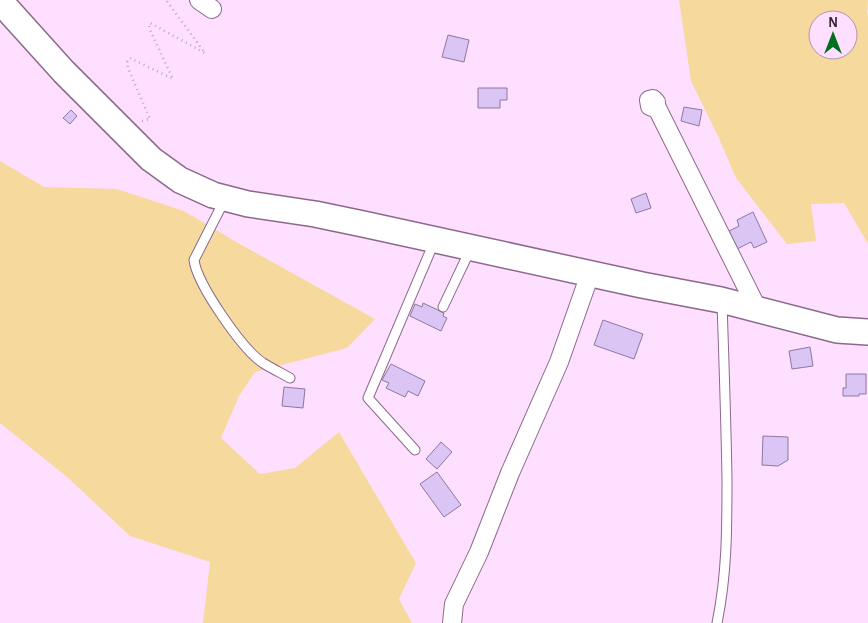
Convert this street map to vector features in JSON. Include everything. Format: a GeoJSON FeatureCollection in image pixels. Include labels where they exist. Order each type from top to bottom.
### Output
{"type":"FeatureCollection","features":[{"type":"Feature","properties":{"kind":"street"},"geometry":{"type":"LineString","coordinates":[[0,1],[64,72],[151,159],[180,180],[213,195],[248,204],[344,220],[590,274],[722,300],[837,330],[868,332]]}},
{"type":"Feature","properties":{"kind":"street"},"geometry":{"type":"LineString","coordinates":[[656,106],[758,310]]}},
{"type":"Feature","properties":{"kind":"street"},"geometry":{"type":"LineString","coordinates":[[452,623],[454,604],[479,552],[510,473],[559,362],[590,274]]}},
{"type":"Feature","properties":{"kind":"lane"},"geometry":{"type":"LineString","coordinates":[[225,199],[194,260],[195,270],[223,316],[242,342],[262,362],[290,378]]}},
{"type":"Feature","properties":{"kind":"lane"},"geometry":{"type":"LineString","coordinates":[[415,450],[368,398],[435,240]]}},
{"type":"Feature","properties":{"kind":"lane"},"geometry":{"type":"LineString","coordinates":[[443,307],[471,248]]}},
{"type":"Feature","properties":{"kind":"lane"},"geometry":{"type":"LineString","coordinates":[[717,623],[728,546],[722,300]]}},
{"type":"Feature","properties":{"kind":"path"},"geometry":{"type":"LineString","coordinates":[[136,123],[150,119],[128,68],[127,62],[130,58],[173,79],[149,28],[150,23],[205,53],[166,0]]}},
{"type":"Feature","properties":{"kind":"shaded area"},"geometry":{"type":"Polygon","coordinates":[[[679,0],[868,0],[868,244],[844,203],[811,204],[816,241],[787,244],[736,178],[691,81],[679,0]]]}},
{"type":"Feature","properties":{"kind":"shaded area"},"geometry":{"type":"Polygon","coordinates":[[[0,161],[44,187],[117,189],[184,211],[375,319],[347,348],[255,372],[239,396],[221,438],[260,474],[295,468],[339,432],[416,563],[399,599],[412,623],[203,623],[210,562],[130,536],[67,477],[0,423],[0,161]]]}},
{"type":"Feature","properties":{"kind":"building"},"geometry":{"type":"Polygon","coordinates":[[[448,35],[469,40],[464,62],[442,57],[448,35]]]}},
{"type":"Feature","properties":{"kind":"building"},"geometry":{"type":"Polygon","coordinates":[[[478,88],[507,88],[507,100],[500,100],[500,108],[478,108],[478,88]]]}},
{"type":"Feature","properties":{"kind":"building"},"geometry":{"type":"Polygon","coordinates":[[[684,107],[702,110],[699,126],[681,121],[684,107]]]}},
{"type":"Feature","properties":{"kind":"building"},"geometry":{"type":"Polygon","coordinates":[[[71,110],[77,116],[70,124],[63,118],[71,110]]]}},
{"type":"Feature","properties":{"kind":"building"},"geometry":{"type":"Polygon","coordinates":[[[646,193],[651,208],[636,213],[631,199],[646,193]]]}},
{"type":"Feature","properties":{"kind":"building"},"geometry":{"type":"Polygon","coordinates":[[[753,212],[767,242],[754,248],[751,242],[737,249],[729,231],[739,226],[737,220],[753,212]]]}},
{"type":"Feature","properties":{"kind":"building"},"geometry":{"type":"Polygon","coordinates":[[[423,303],[444,313],[443,316],[447,318],[441,331],[410,316],[415,304],[422,307],[423,303]]]}},
{"type":"Feature","properties":{"kind":"building"},"geometry":{"type":"Polygon","coordinates":[[[603,320],[643,334],[634,359],[594,345],[603,320]]]}},
{"type":"Feature","properties":{"kind":"building"},"geometry":{"type":"Polygon","coordinates":[[[810,347],[813,366],[792,369],[789,351],[810,347]]]}},
{"type":"Feature","properties":{"kind":"building"},"geometry":{"type":"Polygon","coordinates":[[[391,364],[425,381],[418,396],[408,391],[405,397],[386,388],[389,383],[382,380],[391,364]]]}},
{"type":"Feature","properties":{"kind":"building"},"geometry":{"type":"Polygon","coordinates":[[[846,374],[866,374],[866,394],[843,396],[843,388],[846,388],[846,374]]]}},
{"type":"Feature","properties":{"kind":"building"},"geometry":{"type":"Polygon","coordinates":[[[284,387],[305,389],[303,408],[282,406],[284,387]]]}},
{"type":"Feature","properties":{"kind":"building"},"geometry":{"type":"Polygon","coordinates":[[[763,436],[788,437],[788,460],[778,466],[762,465],[763,436]]]}},
{"type":"Feature","properties":{"kind":"building"},"geometry":{"type":"Polygon","coordinates":[[[441,442],[452,452],[437,469],[426,459],[441,442]]]}},
{"type":"Feature","properties":{"kind":"building"},"geometry":{"type":"Polygon","coordinates":[[[437,472],[461,505],[444,517],[420,484],[437,472]]]}}]}
